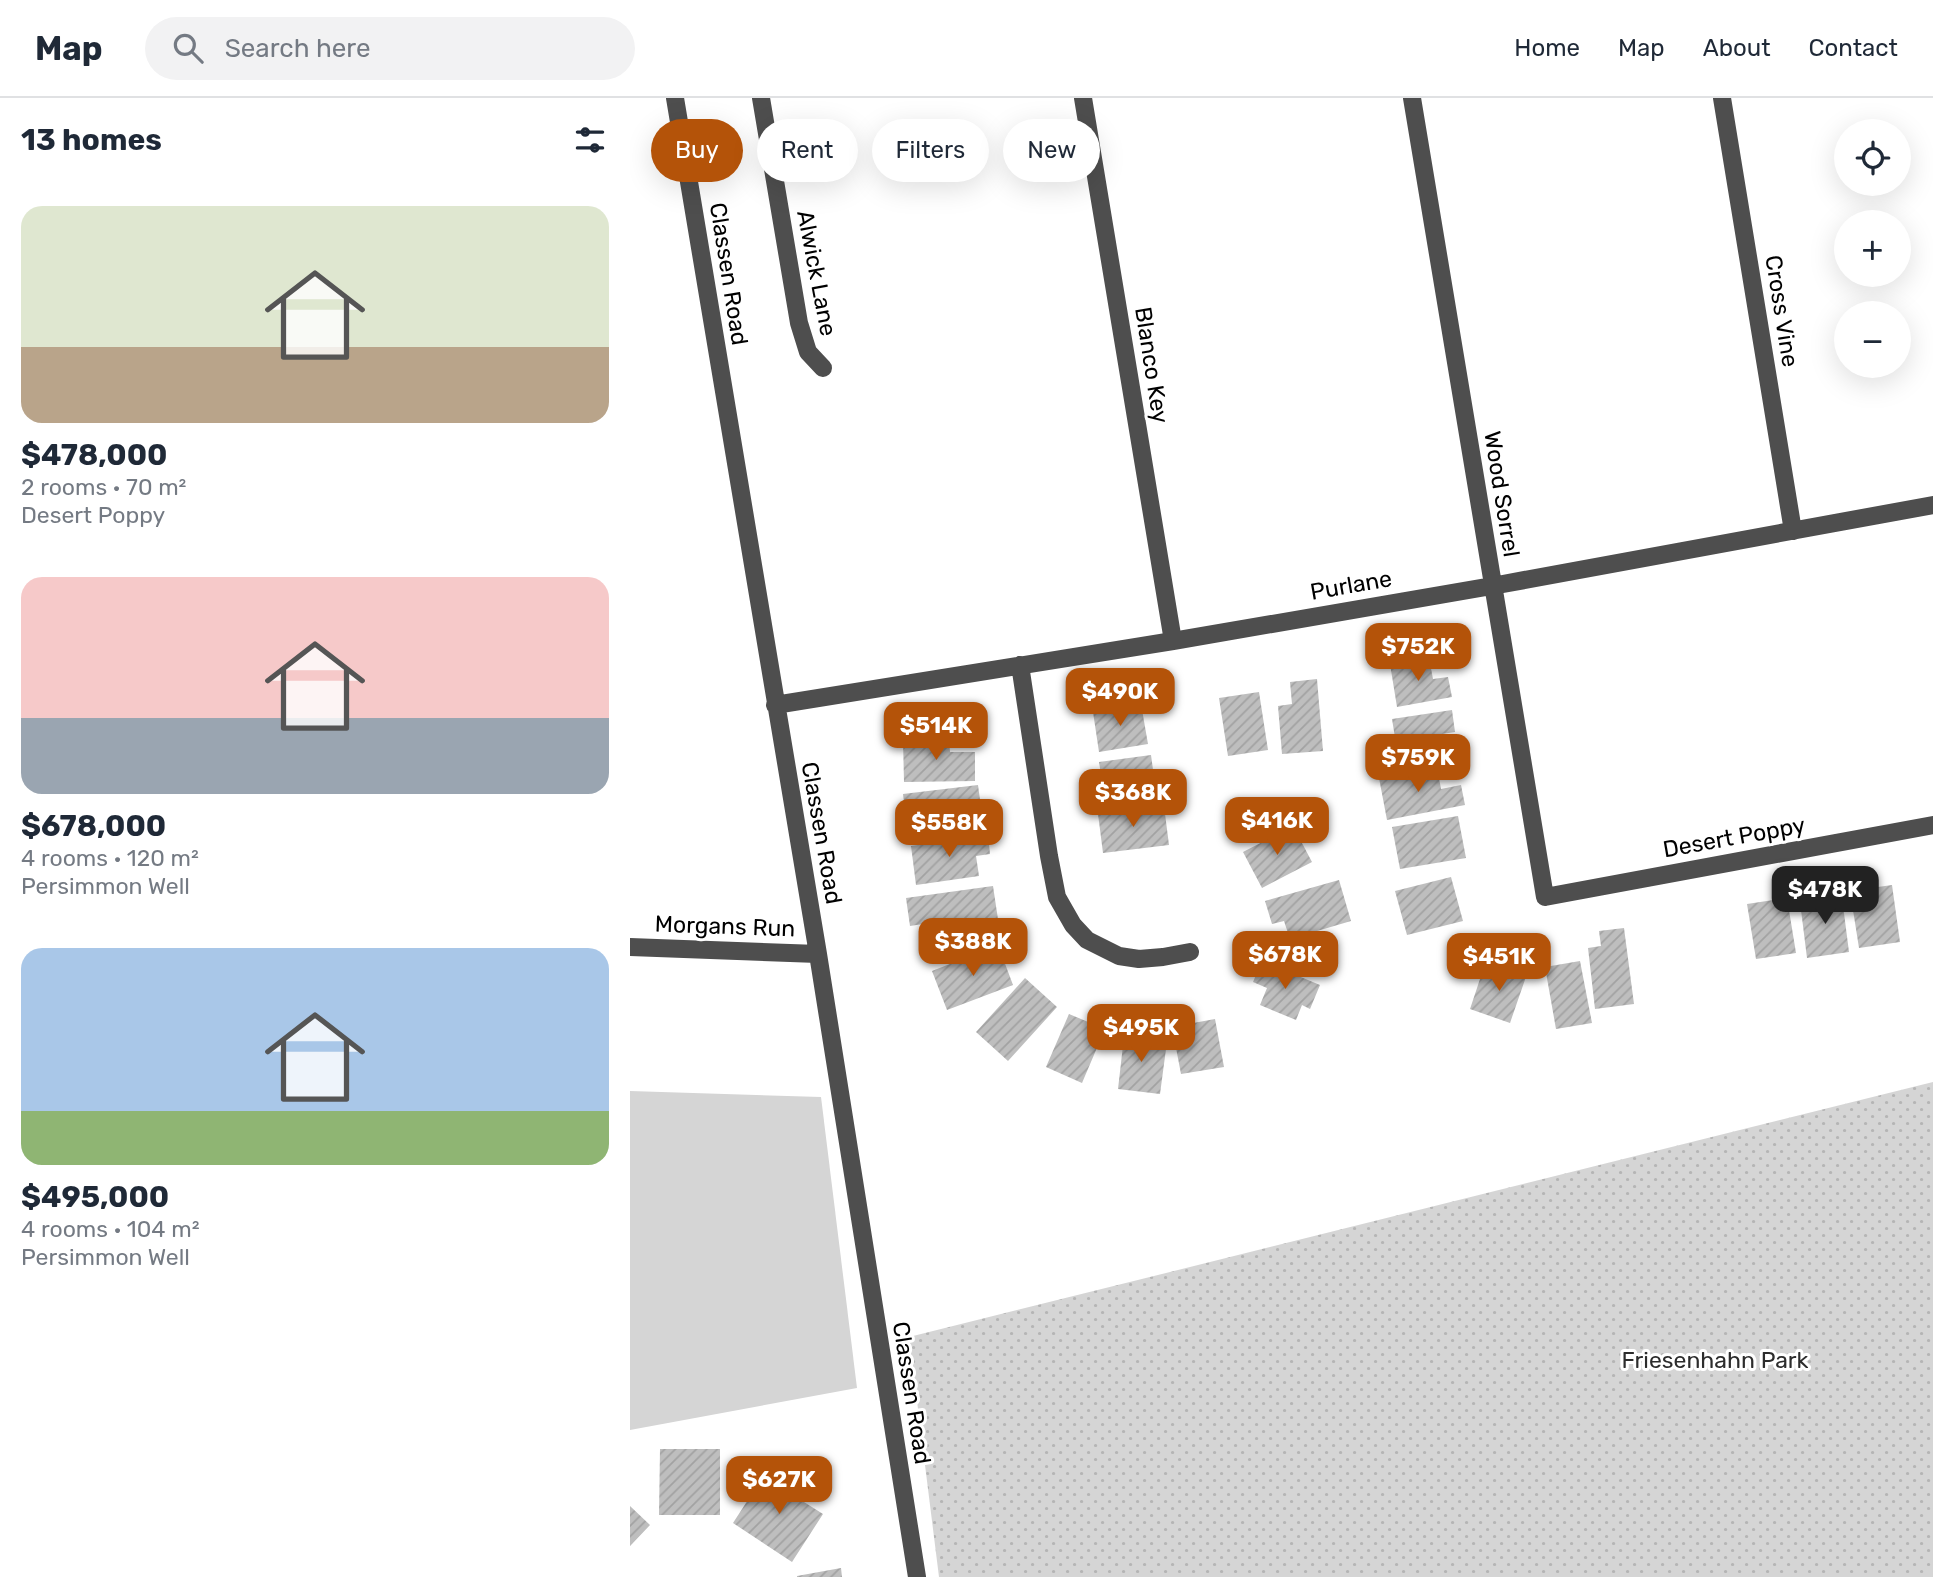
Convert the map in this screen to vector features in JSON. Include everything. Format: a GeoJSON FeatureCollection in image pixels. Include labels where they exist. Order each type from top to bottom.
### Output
{"type":"FeatureCollection","features":[{"type":"Feature","properties":{"kind":"street","name":"Classen Road"},"geometry":{"type":"LineString","coordinates":[[675,98],[818,954],[917,1577]]}},
{"type":"Feature","properties":{"kind":"street","name":"Alwick Lane"},"geometry":{"type":"LineString","coordinates":[[761,98],[799,323],[808,352],[823,369]]}},
{"type":"Feature","properties":{"kind":"street","name":"Blanco Key"},"geometry":{"type":"LineString","coordinates":[[1083,98],[1173,641]]}},
{"type":"Feature","properties":{"kind":"street","name":"Wood Sorrel"},"geometry":{"type":"LineString","coordinates":[[1412,98],[1545,897]]}},
{"type":"Feature","properties":{"kind":"street","name":"Cross Vine"},"geometry":{"type":"LineString","coordinates":[[1721,98],[1793,531]]}},
{"type":"Feature","properties":{"kind":"street","name":"Purlane"},"geometry":{"type":"LineString","coordinates":[[775,705],[1492,586],[1933,505]]}},
{"type":"Feature","properties":{"kind":"street"},"geometry":{"type":"LineString","coordinates":[[1020,665],[1057,897],[1073,926],[1087,940],[1119,956],[1139,959],[1190,952]]}},
{"type":"Feature","properties":{"kind":"street","name":"Desert Poppy"},"geometry":{"type":"LineString","coordinates":[[1545,897],[1933,825]]}},
{"type":"Feature","properties":{"kind":"street","name":"Morgans Run"},"geometry":{"type":"LineString","coordinates":[[630,947],[818,954]]}},
{"type":"Feature","properties":{"kind":"green space","name":"Friesenhahn Park"},"geometry":{"type":"Polygon","coordinates":[[[1933,1082],[1933,1577],[939,1577],[909,1337],[1933,1082]]]}},
{"type":"Feature","properties":{"kind":"green space"},"geometry":{"type":"Polygon","coordinates":[[[630,1091],[821,1097],[857,1388],[630,1430],[630,1091]]]}},
{"type":"Feature","properties":{"kind":"building"},"geometry":{"type":"Polygon","coordinates":[[[1429,658],[1433,679],[1448,677],[1452,697],[1397,707],[1390,664],[1429,658]]]}},
{"type":"Feature","properties":{"kind":"building"},"geometry":{"type":"Polygon","coordinates":[[[1317,679],[1323,751],[1282,754],[1278,706],[1292,704],[1290,682],[1317,679]]]}},
{"type":"Feature","properties":{"kind":"building"},"geometry":{"type":"Polygon","coordinates":[[[1259,692],[1268,750],[1228,756],[1219,698],[1259,692]]]}},
{"type":"Feature","properties":{"kind":"building"},"geometry":{"type":"Polygon","coordinates":[[[1141,704],[1148,744],[1099,752],[1093,712],[1141,704]]]}},
{"type":"Feature","properties":{"kind":"building"},"geometry":{"type":"Polygon","coordinates":[[[1452,710],[1455,732],[1442,734],[1445,755],[1399,762],[1392,719],[1452,710]]]}},
{"type":"Feature","properties":{"kind":"building"},"geometry":{"type":"Polygon","coordinates":[[[903,739],[949,739],[950,752],[975,752],[975,781],[904,782],[903,739]]]}},
{"type":"Feature","properties":{"kind":"building"},"geometry":{"type":"Polygon","coordinates":[[[1151,755],[1157,799],[1106,806],[1099,762],[1151,755]]]}},
{"type":"Feature","properties":{"kind":"building"},"geometry":{"type":"Polygon","coordinates":[[[1437,767],[1441,789],[1461,785],[1465,805],[1387,820],[1379,778],[1437,767]]]}},
{"type":"Feature","properties":{"kind":"building"},"geometry":{"type":"Polygon","coordinates":[[[978,785],[981,807],[969,808],[972,830],[908,837],[903,794],[978,785]]]}},
{"type":"Feature","properties":{"kind":"building"},"geometry":{"type":"Polygon","coordinates":[[[1164,806],[1169,845],[1103,853],[1098,814],[1164,806]]]}},
{"type":"Feature","properties":{"kind":"building"},"geometry":{"type":"Polygon","coordinates":[[[1458,816],[1466,858],[1400,869],[1392,827],[1458,816]]]}},
{"type":"Feature","properties":{"kind":"building"},"geometry":{"type":"Polygon","coordinates":[[[1293,826],[1312,862],[1262,888],[1243,852],[1293,826]]]}},
{"type":"Feature","properties":{"kind":"building"},"geometry":{"type":"Polygon","coordinates":[[[988,835],[990,854],[976,856],[979,876],[916,885],[911,846],[988,835]]]}},
{"type":"Feature","properties":{"kind":"building"},"geometry":{"type":"Polygon","coordinates":[[[1451,877],[1463,921],[1407,935],[1395,891],[1451,877]]]}},
{"type":"Feature","properties":{"kind":"building"},"geometry":{"type":"Polygon","coordinates":[[[1339,880],[1351,921],[1290,939],[1284,921],[1272,924],[1265,901],[1339,880]]]}},
{"type":"Feature","properties":{"kind":"building"},"geometry":{"type":"Polygon","coordinates":[[[1892,885],[1900,942],[1859,948],[1850,891],[1892,885]]]}},
{"type":"Feature","properties":{"kind":"building"},"geometry":{"type":"Polygon","coordinates":[[[993,886],[999,926],[944,934],[942,921],[910,926],[906,898],[993,886]]]}},
{"type":"Feature","properties":{"kind":"building"},"geometry":{"type":"Polygon","coordinates":[[[1841,890],[1849,952],[1807,958],[1801,910],[1815,908],[1814,894],[1841,890]]]}},
{"type":"Feature","properties":{"kind":"building"},"geometry":{"type":"Polygon","coordinates":[[[1787,898],[1796,953],[1756,959],[1747,904],[1787,898]]]}},
{"type":"Feature","properties":{"kind":"building"},"geometry":{"type":"Polygon","coordinates":[[[1624,928],[1634,1004],[1595,1009],[1588,948],[1601,946],[1599,931],[1624,928]]]}},
{"type":"Feature","properties":{"kind":"building"},"geometry":{"type":"Polygon","coordinates":[[[998,945],[1013,985],[947,1010],[932,971],[998,945]]]}},
{"type":"Feature","properties":{"kind":"building"},"geometry":{"type":"Polygon","coordinates":[[[1262,961],[1320,985],[1310,1009],[1302,1005],[1296,1020],[1260,1005],[1267,988],[1253,982],[1262,961]]]}},
{"type":"Feature","properties":{"kind":"building"},"geometry":{"type":"Polygon","coordinates":[[[1580,961],[1592,1023],[1556,1029],[1545,967],[1580,961]]]}},
{"type":"Feature","properties":{"kind":"building"},"geometry":{"type":"Polygon","coordinates":[[[1506,963],[1528,971],[1510,1023],[1470,1009],[1483,970],[1501,977],[1506,963]]]}},
{"type":"Feature","properties":{"kind":"building"},"geometry":{"type":"Polygon","coordinates":[[[1025,978],[1057,1007],[1008,1061],[976,1032],[1025,978]]]}},
{"type":"Feature","properties":{"kind":"building"},"geometry":{"type":"Polygon","coordinates":[[[1069,1014],[1105,1029],[1082,1083],[1046,1067],[1069,1014]]]}},
{"type":"Feature","properties":{"kind":"building"},"geometry":{"type":"Polygon","coordinates":[[[1215,1019],[1224,1067],[1181,1074],[1172,1027],[1215,1019]]]}},
{"type":"Feature","properties":{"kind":"building"},"geometry":{"type":"Polygon","coordinates":[[[1125,1028],[1146,1030],[1145,1047],[1166,1049],[1160,1094],[1118,1089],[1125,1028]]]}},
{"type":"Feature","properties":{"kind":"building"},"geometry":{"type":"Polygon","coordinates":[[[660,1449],[720,1449],[720,1515],[659,1515],[660,1449]]]}},
{"type":"Feature","properties":{"kind":"building"},"geometry":{"type":"Polygon","coordinates":[[[783,1470],[804,1484],[796,1497],[823,1514],[792,1562],[733,1523],[764,1475],[775,1482],[783,1470]]]}},
{"type":"Feature","properties":{"kind":"building"},"geometry":{"type":"Polygon","coordinates":[[[630,1506],[650,1525],[630,1546],[630,1506]]]}},
{"type":"Feature","properties":{"kind":"building"},"geometry":{"type":"Polygon","coordinates":[[[841,1568],[842,1577],[797,1577],[797,1576],[841,1568]]]}}]}
